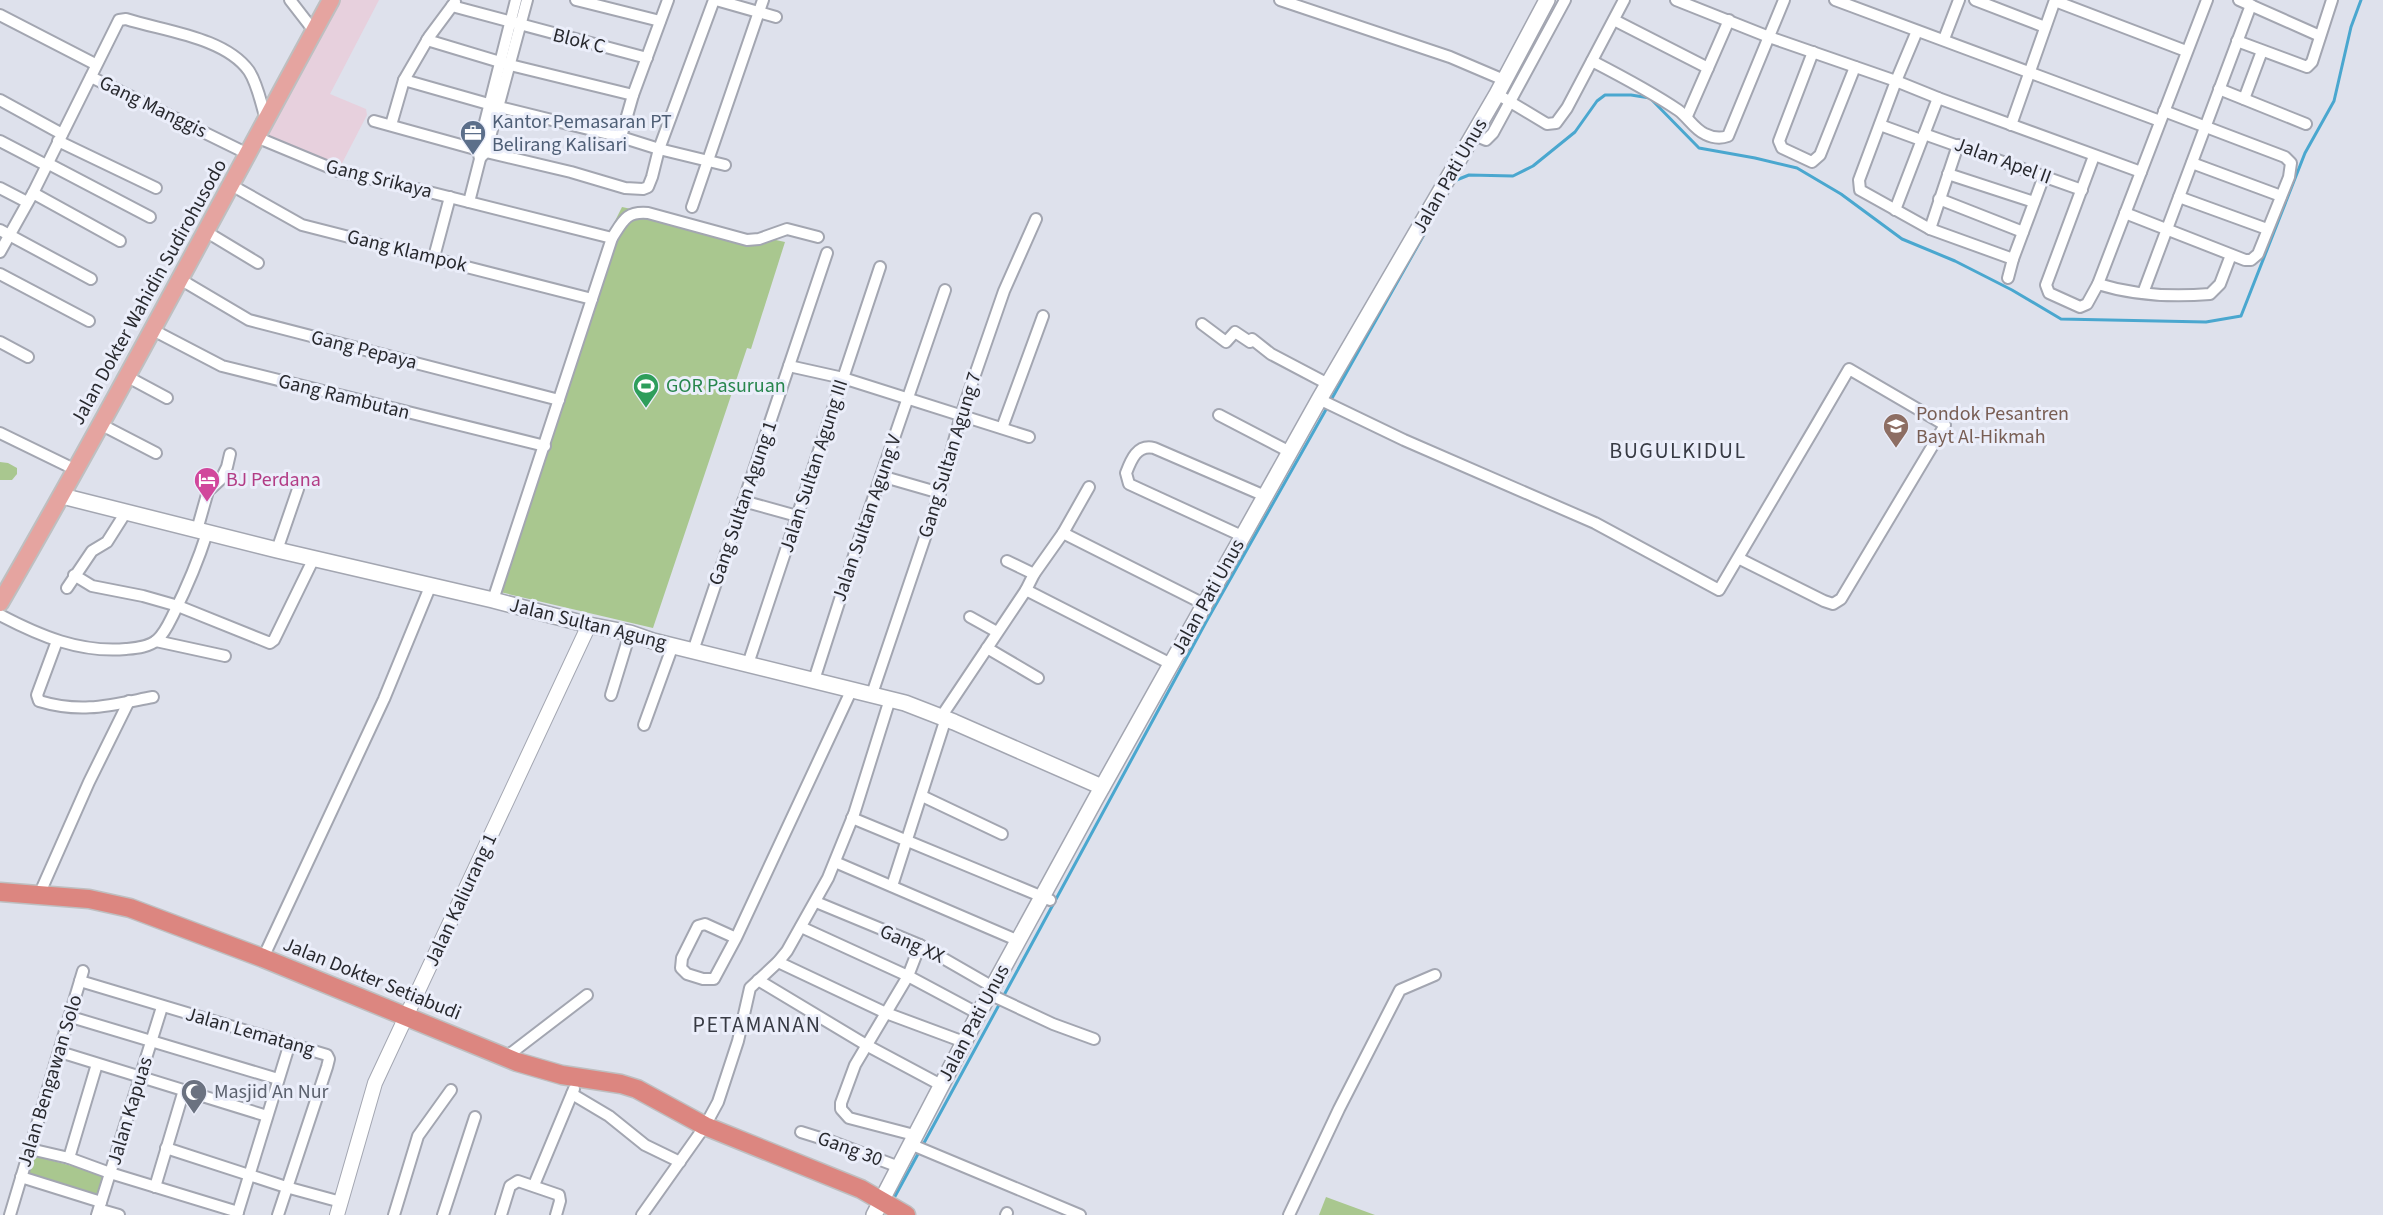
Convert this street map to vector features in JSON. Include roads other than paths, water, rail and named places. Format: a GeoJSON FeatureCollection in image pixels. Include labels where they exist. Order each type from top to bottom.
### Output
{"type":"FeatureCollection","features":[{"type":"Feature","properties":{"kind":"highway","name":"Jalan Dokter Setiabudi"},"geometry":{"type":"LineString","coordinates":[[0,892],[89,899],[130,908],[262,958],[506,1058],[544,1071],[576,1086],[621,1084],[637,1089],[718,1131],[861,1189],[888,1208]]}},
{"type":"Feature","properties":{"kind":"main road","name":"Jalan Dokter Wahidin Sudirohusodo"},"geometry":{"type":"LineString","coordinates":[[0,603],[62,496],[178,278],[332,0]]}},
{"type":"Feature","properties":{"kind":"main road","name":"Jalan Pati Unus"},"geometry":{"type":"LineString","coordinates":[[888,1208],[899,1167],[914,1143],[940,1085],[979,1014],[997,996],[1019,941],[1046,898],[1102,787],[1290,452],[1325,402],[1328,384],[1504,98],[1504,80],[1547,0]]}},
{"type":"Feature","properties":{"kind":"main road","name":"Jalan Sultan Agung"},"geometry":{"type":"LineString","coordinates":[[62,496],[872,694],[944,718],[1102,787]]}},
{"type":"Feature","properties":{"kind":"street"},"geometry":{"type":"LineString","coordinates":[[290,0],[315,31]]}},
{"type":"Feature","properties":{"kind":"street"},"geometry":{"type":"LineString","coordinates":[[516,0],[516,25]]}},
{"type":"Feature","properties":{"kind":"street"},"geometry":{"type":"LineString","coordinates":[[469,201],[516,25],[527,0]]}},
{"type":"Feature","properties":{"kind":"street"},"geometry":{"type":"LineString","coordinates":[[576,0],[660,21]]}},
{"type":"Feature","properties":{"kind":"street"},"geometry":{"type":"LineString","coordinates":[[621,137],[633,95],[668,0]]}},
{"type":"Feature","properties":{"kind":"street"},"geometry":{"type":"LineString","coordinates":[[374,122],[391,125],[481,154],[571,172],[636,190],[648,187],[659,149],[715,0],[776,17]]}},
{"type":"Feature","properties":{"kind":"street"},"geometry":{"type":"LineString","coordinates":[[692,207],[763,0]]}},
{"type":"Feature","properties":{"kind":"street"},"geometry":{"type":"LineString","coordinates":[[1281,0],[1450,57],[1504,80]]}},
{"type":"Feature","properties":{"kind":"street"},"geometry":{"type":"LineString","coordinates":[[1565,0],[1504,98],[1547,124],[1556,123],[1567,108],[1624,0]]}},
{"type":"Feature","properties":{"kind":"street"},"geometry":{"type":"LineString","coordinates":[[1676,0],[1769,37],[1896,81],[2141,172]]}},
{"type":"Feature","properties":{"kind":"street"},"geometry":{"type":"LineString","coordinates":[[1592,61],[1642,87],[1687,116],[1704,134],[1714,138],[1728,136],[1784,0]]}},
{"type":"Feature","properties":{"kind":"street"},"geometry":{"type":"LineString","coordinates":[[1835,0],[1944,39],[2029,73],[2162,116],[2205,127],[2289,160],[2292,170],[2254,259],[2245,260],[2125,213]]}},
{"type":"Feature","properties":{"kind":"street"},"geometry":{"type":"LineString","coordinates":[[1944,39],[1959,0]]}},
{"type":"Feature","properties":{"kind":"street"},"geometry":{"type":"LineString","coordinates":[[1975,0],[2003,5],[2045,27]]}},
{"type":"Feature","properties":{"kind":"street"},"geometry":{"type":"LineString","coordinates":[[2094,156],[2046,288],[2049,293],[2080,307],[2087,304],[2098,284],[2207,0]]}},
{"type":"Feature","properties":{"kind":"street"},"geometry":{"type":"LineString","coordinates":[[2239,0],[2320,36]]}},
{"type":"Feature","properties":{"kind":"street"},"geometry":{"type":"LineString","coordinates":[[2236,41],[2307,67],[2312,62],[2332,0]]}},
{"type":"Feature","properties":{"kind":"street"},"geometry":{"type":"LineString","coordinates":[[2011,125],[2055,1],[2186,51]]}},
{"type":"Feature","properties":{"kind":"street"},"geometry":{"type":"LineString","coordinates":[[391,125],[404,80],[427,40],[454,3]]}},
{"type":"Feature","properties":{"kind":"street","name":"Blok C"},"geometry":{"type":"LineString","coordinates":[[454,3],[516,25],[647,58]]}},
{"type":"Feature","properties":{"kind":"street"},"geometry":{"type":"LineString","coordinates":[[2143,293],[2251,5]]}},
{"type":"Feature","properties":{"kind":"street","name":"Gang Manggis"},"geometry":{"type":"LineString","coordinates":[[0,15],[96,64]]}},
{"type":"Feature","properties":{"kind":"street"},"geometry":{"type":"LineString","coordinates":[[0,252],[5,232],[30,197],[119,20],[126,18],[212,44],[228,52],[250,73],[266,119]]}},
{"type":"Feature","properties":{"kind":"street"},"geometry":{"type":"LineString","coordinates":[[1614,20],[1708,68]]}},
{"type":"Feature","properties":{"kind":"street"},"geometry":{"type":"LineString","coordinates":[[1687,116],[1729,20]]}},
{"type":"Feature","properties":{"kind":"street"},"geometry":{"type":"LineString","coordinates":[[1917,31],[1858,185],[1862,193],[1930,229],[2013,259]]}},
{"type":"Feature","properties":{"kind":"street"},"geometry":{"type":"LineString","coordinates":[[427,40],[505,64],[633,95]]}},
{"type":"Feature","properties":{"kind":"street"},"geometry":{"type":"LineString","coordinates":[[2244,99],[2262,51]]}},
{"type":"Feature","properties":{"kind":"street"},"geometry":{"type":"LineString","coordinates":[[1813,52],[1779,141],[1782,148],[1812,162],[1821,155],[1855,67]]}},
{"type":"Feature","properties":{"kind":"street","name":"Gang Manggis"},"geometry":{"type":"LineString","coordinates":[[91,77],[248,154]]}},
{"type":"Feature","properties":{"kind":"street"},"geometry":{"type":"LineString","coordinates":[[404,80],[725,165]]}},
{"type":"Feature","properties":{"kind":"street"},"geometry":{"type":"LineString","coordinates":[[2219,89],[2306,124]]}},
{"type":"Feature","properties":{"kind":"street"},"geometry":{"type":"LineString","coordinates":[[1895,210],[1938,98]]}},
{"type":"Feature","properties":{"kind":"street"},"geometry":{"type":"LineString","coordinates":[[0,100],[60,137],[156,188]]}},
{"type":"Feature","properties":{"kind":"street","name":"Jalan Apel II"},"geometry":{"type":"LineString","coordinates":[[1880,125],[1958,145],[2082,190]]}},
{"type":"Feature","properties":{"kind":"street","name":"Gang Srikaya"},"geometry":{"type":"LineString","coordinates":[[256,137],[329,168],[607,237]]}},
{"type":"Feature","properties":{"kind":"street"},"geometry":{"type":"LineString","coordinates":[[0,141],[150,217]]}},
{"type":"Feature","properties":{"kind":"street"},"geometry":{"type":"LineString","coordinates":[[1930,229],[1958,145]]}},
{"type":"Feature","properties":{"kind":"street"},"geometry":{"type":"LineString","coordinates":[[2192,163],[2280,196]]}},
{"type":"Feature","properties":{"kind":"street"},"geometry":{"type":"LineString","coordinates":[[1948,174],[2034,202]]}},
{"type":"Feature","properties":{"kind":"street"},"geometry":{"type":"LineString","coordinates":[[2008,278],[2044,176]]}},
{"type":"Feature","properties":{"kind":"street","name":"Gang Klampok"},"geometry":{"type":"LineString","coordinates":[[231,185],[299,223],[588,297]]}},
{"type":"Feature","properties":{"kind":"street"},"geometry":{"type":"LineString","coordinates":[[0,188],[30,197],[120,241]]}},
{"type":"Feature","properties":{"kind":"street"},"geometry":{"type":"LineString","coordinates":[[434,257],[450,197]]}},
{"type":"Feature","properties":{"kind":"street"},"geometry":{"type":"LineString","coordinates":[[2179,197],[2267,230]]}},
{"type":"Feature","properties":{"kind":"street"},"geometry":{"type":"LineString","coordinates":[[1939,199],[2023,232]]}},
{"type":"Feature","properties":{"kind":"street"},"geometry":{"type":"LineString","coordinates":[[493,600],[554,398],[607,237],[628,216],[637,212],[747,240],[759,239],[787,229],[819,237]]}},
{"type":"Feature","properties":{"kind":"street","name":"Gang Sultan Agung 7"},"geometry":{"type":"LineString","coordinates":[[872,694],[940,493],[961,415],[1004,291],[1036,219]]}},
{"type":"Feature","properties":{"kind":"street"},"geometry":{"type":"LineString","coordinates":[[205,231],[258,262]]}},
{"type":"Feature","properties":{"kind":"street"},"geometry":{"type":"LineString","coordinates":[[5,232],[90,279]]}},
{"type":"Feature","properties":{"kind":"street","name":"Gang Sultan Agung 1"},"geometry":{"type":"LineString","coordinates":[[693,651],[827,253]]}},
{"type":"Feature","properties":{"kind":"street"},"geometry":{"type":"LineString","coordinates":[[2098,284],[2121,291],[2143,293],[2210,294],[2220,284],[2231,255]]}},
{"type":"Feature","properties":{"kind":"street","name":"Jalan Sultan Agung III"},"geometry":{"type":"LineString","coordinates":[[748,664],[779,578],[797,516],[880,267]]}},
{"type":"Feature","properties":{"kind":"street"},"geometry":{"type":"LineString","coordinates":[[0,274],[89,321]]}},
{"type":"Feature","properties":{"kind":"street","name":"Gang Pepaya"},"geometry":{"type":"LineString","coordinates":[[178,278],[246,318],[554,398]]}},
{"type":"Feature","properties":{"kind":"street","name":"Jalan Sultan Agung V"},"geometry":{"type":"LineString","coordinates":[[814,680],[945,290]]}},
{"type":"Feature","properties":{"kind":"street"},"geometry":{"type":"LineString","coordinates":[[1002,428],[1043,315]]}},
{"type":"Feature","properties":{"kind":"street"},"geometry":{"type":"LineString","coordinates":[[1202,324],[1226,342],[1235,332],[1250,342],[1252,339],[1271,354],[1328,384]]}},
{"type":"Feature","properties":{"kind":"street","name":"Gang Rambutan"},"geometry":{"type":"LineString","coordinates":[[151,329],[219,364],[540,445]]}},
{"type":"Feature","properties":{"kind":"street"},"geometry":{"type":"LineString","coordinates":[[0,342],[28,357]]}},
{"type":"Feature","properties":{"kind":"street"},"geometry":{"type":"LineString","coordinates":[[789,366],[843,378],[1029,437]]}},
{"type":"Feature","properties":{"kind":"street"},"geometry":{"type":"LineString","coordinates":[[1325,402],[1404,440],[1595,523],[1719,590],[1849,369],[1945,425],[1840,599],[1833,604],[1738,558]]}},
{"type":"Feature","properties":{"kind":"street"},"geometry":{"type":"LineString","coordinates":[[126,376],[167,398]]}},
{"type":"Feature","properties":{"kind":"street"},"geometry":{"type":"LineString","coordinates":[[1219,415],[1290,452]]}},
{"type":"Feature","properties":{"kind":"street"},"geometry":{"type":"LineString","coordinates":[[100,424],[156,453]]}},
{"type":"Feature","properties":{"kind":"street"},"geometry":{"type":"LineString","coordinates":[[0,433],[76,470]]}},
{"type":"Feature","properties":{"kind":"street"},"geometry":{"type":"LineString","coordinates":[[1242,536],[1129,484],[1126,473],[1137,451],[1146,447],[1154,448],[1265,496]]}},
{"type":"Feature","properties":{"kind":"street"},"geometry":{"type":"LineString","coordinates":[[0,615],[57,641],[92,649],[138,648],[156,641],[167,628],[191,580],[208,491],[221,479],[230,454]]}},
{"type":"Feature","properties":{"kind":"street"},"geometry":{"type":"LineString","coordinates":[[881,476],[940,493]]}},
{"type":"Feature","properties":{"kind":"street"},"geometry":{"type":"LineString","coordinates":[[892,886],[922,796],[944,718],[1034,574],[1063,533],[1089,487]]}},
{"type":"Feature","properties":{"kind":"street"},"geometry":{"type":"LineString","coordinates":[[277,550],[298,489]]}},
{"type":"Feature","properties":{"kind":"street"},"geometry":{"type":"LineString","coordinates":[[743,501],[797,516]]}},
{"type":"Feature","properties":{"kind":"street"},"geometry":{"type":"LineString","coordinates":[[67,588],[94,549],[107,542],[126,512]]}},
{"type":"Feature","properties":{"kind":"street"},"geometry":{"type":"LineString","coordinates":[[1063,533],[1204,604]]}},
{"type":"Feature","properties":{"kind":"street"},"geometry":{"type":"LineString","coordinates":[[74,575],[92,586],[152,598],[178,606],[270,643],[274,640],[314,558]]}},
{"type":"Feature","properties":{"kind":"street"},"geometry":{"type":"LineString","coordinates":[[1007,561],[1034,574]]}},
{"type":"Feature","properties":{"kind":"street"},"geometry":{"type":"LineString","coordinates":[[262,958],[384,699],[430,587]]}},
{"type":"Feature","properties":{"kind":"street"},"geometry":{"type":"LineString","coordinates":[[1026,590],[1171,664]]}},
{"type":"Feature","properties":{"kind":"street"},"geometry":{"type":"LineString","coordinates":[[970,617],[997,632]]}},
{"type":"Feature","properties":{"kind":"street","name":"Jalan Kaliurang 1"},"geometry":{"type":"LineString","coordinates":[[339,1208],[375,1083],[589,625]]}},
{"type":"Feature","properties":{"kind":"street"},"geometry":{"type":"LineString","coordinates":[[611,695],[630,633]]}},
{"type":"Feature","properties":{"kind":"street"},"geometry":{"type":"LineString","coordinates":[[57,641],[37,700],[85,708],[110,707],[153,697]]}},
{"type":"Feature","properties":{"kind":"street"},"geometry":{"type":"LineString","coordinates":[[156,641],[225,656]]}},
{"type":"Feature","properties":{"kind":"street"},"geometry":{"type":"LineString","coordinates":[[644,725],[673,645]]}},
{"type":"Feature","properties":{"kind":"street"},"geometry":{"type":"LineString","coordinates":[[987,648],[1038,678]]}},
{"type":"Feature","properties":{"kind":"street"},"geometry":{"type":"LineString","coordinates":[[736,938],[705,924],[698,926],[682,957],[681,968],[687,974],[703,979],[714,979],[736,938],[852,689]]}},
{"type":"Feature","properties":{"kind":"street"},"geometry":{"type":"LineString","coordinates":[[39,895],[98,761],[129,701]]}},
{"type":"Feature","properties":{"kind":"street"},"geometry":{"type":"LineString","coordinates":[[642,1215],[680,1162],[718,1131],[718,1102],[738,1041],[748,994],[758,980],[778,963],[808,930],[821,905],[858,821],[897,701]]}},
{"type":"Feature","properties":{"kind":"street"},"geometry":{"type":"LineString","coordinates":[[922,796],[1002,834]]}},
{"type":"Feature","properties":{"kind":"street"},"geometry":{"type":"LineString","coordinates":[[858,821],[1046,898]]}},
{"type":"Feature","properties":{"kind":"street"},"geometry":{"type":"LineString","coordinates":[[840,864],[1019,941]]}},
{"type":"Feature","properties":{"kind":"street","name":"Gang XX"},"geometry":{"type":"LineString","coordinates":[[821,905],[920,945],[997,996],[1053,1024],[1094,1039]]}},
{"type":"Feature","properties":{"kind":"street"},"geometry":{"type":"LineString","coordinates":[[808,930],[908,976],[979,1014]]}},
{"type":"Feature","properties":{"kind":"street"},"geometry":{"type":"LineString","coordinates":[[920,945],[908,976],[855,1065],[841,1109],[849,1118],[914,1143],[931,1154],[1080,1215]]}},
{"type":"Feature","properties":{"kind":"street"},"geometry":{"type":"LineString","coordinates":[[778,963],[886,1013],[964,1042]]}},
{"type":"Feature","properties":{"kind":"street"},"geometry":{"type":"LineString","coordinates":[[1289,1215],[1339,1109],[1400,990],[1435,975]]}},
{"type":"Feature","properties":{"kind":"street","name":"Jalan Lematang"},"geometry":{"type":"LineString","coordinates":[[81,976],[165,1008],[289,1046],[321,1053],[329,1059],[311,1119],[286,1187]]}},
{"type":"Feature","properties":{"kind":"street","name":"Jalan Bengawan Solo"},"geometry":{"type":"LineString","coordinates":[[10,1215],[71,1017],[81,976]]}},
{"type":"Feature","properties":{"kind":"street"},"geometry":{"type":"LineString","coordinates":[[758,980],[868,1046],[940,1085]]}},
{"type":"Feature","properties":{"kind":"street"},"geometry":{"type":"LineString","coordinates":[[506,1058],[587,995]]}},
{"type":"Feature","properties":{"kind":"street","name":"Jalan Kapuas"},"geometry":{"type":"LineString","coordinates":[[102,1211],[165,1008]]}},
{"type":"Feature","properties":{"kind":"street"},"geometry":{"type":"LineString","coordinates":[[71,1017],[279,1080]]}},
{"type":"Feature","properties":{"kind":"street"},"geometry":{"type":"LineString","coordinates":[[30,1149],[69,1158],[237,1214],[289,1046]]}},
{"type":"Feature","properties":{"kind":"street"},"geometry":{"type":"LineString","coordinates":[[60,1052],[267,1116]]}},
{"type":"Feature","properties":{"kind":"street"},"geometry":{"type":"LineString","coordinates":[[69,1158],[97,1064]]}},
{"type":"Feature","properties":{"kind":"street"},"geometry":{"type":"LineString","coordinates":[[534,1185],[576,1086],[645,1145],[680,1162]]}},
{"type":"Feature","properties":{"kind":"street"},"geometry":{"type":"LineString","coordinates":[[155,1187],[184,1090]]}},
{"type":"Feature","properties":{"kind":"street"},"geometry":{"type":"LineString","coordinates":[[394,1215],[417,1136],[451,1090]]}},
{"type":"Feature","properties":{"kind":"street"},"geometry":{"type":"LineString","coordinates":[[443,1215],[475,1117]]}},
{"type":"Feature","properties":{"kind":"street","name":"Gang 30"},"geometry":{"type":"LineString","coordinates":[[801,1132],[899,1167]]}},
{"type":"Feature","properties":{"kind":"street"},"geometry":{"type":"LineString","coordinates":[[166,1148],[249,1174],[339,1208]]}},
{"type":"Feature","properties":{"kind":"street"},"geometry":{"type":"LineString","coordinates":[[21,1178],[102,1211],[120,1215]]}},
{"type":"Feature","properties":{"kind":"street"},"geometry":{"type":"LineString","coordinates":[[501,1215],[513,1182],[522,1181],[559,1195],[560,1201],[556,1215]]}},
{"type":"Feature","properties":{"kind":"street"},"geometry":{"type":"LineString","coordinates":[[278,1215],[286,1187]]}},
{"type":"Feature","properties":{"kind":"waterway"},"geometry":{"type":"LineString","coordinates":[[1454,181],[1469,175],[1513,176],[1533,166],[1575,132],[1597,101],[1605,95],[1650,98],[1699,148],[1797,168],[1841,194],[1902,239],[1955,261],[2012,290],[2061,319],[2206,322],[2241,316],[2305,153],[2334,101],[2351,27],[2361,0]]}},
{"type":"Feature","properties":{"kind":"waterway"},"geometry":{"type":"LineString","coordinates":[[1331,400],[1426,231]]}},
{"type":"Feature","properties":{"kind":"waterway"},"geometry":{"type":"LineString","coordinates":[[1003,997],[1206,622],[1328,406]]}},
{"type":"Feature","properties":{"kind":"waterway"},"geometry":{"type":"LineString","coordinates":[[893,1200],[1000,1003]]}},
{"type":"Feature","properties":{"kind":"place","name":"Kantor Pemasaran PT Belirang Kalisari"},"geometry":{"type":"Point","coordinates":[473,156]}},
{"type":"Feature","properties":{"kind":"place","name":"GOR Pasuruan"},"geometry":{"type":"Point","coordinates":[646,409]}},
{"type":"Feature","properties":{"kind":"place","name":"Pondok Pesantren Bayt Al-Hikmah"},"geometry":{"type":"Point","coordinates":[1896,449]}},
{"type":"Feature","properties":{"kind":"place","name":"BJ Perdana"},"geometry":{"type":"Point","coordinates":[207,503]}},
{"type":"Feature","properties":{"kind":"place","name":"Masjid An Nur"},"geometry":{"type":"Point","coordinates":[194,1115]}},
{"type":"Feature","properties":{"kind":"district","name":"BUGULKIDUL"},"geometry":{"type":"Point","coordinates":[1678,451]}},
{"type":"Feature","properties":{"kind":"district","name":"PETAMANAN"},"geometry":{"type":"Point","coordinates":[757,1025]}}]}
